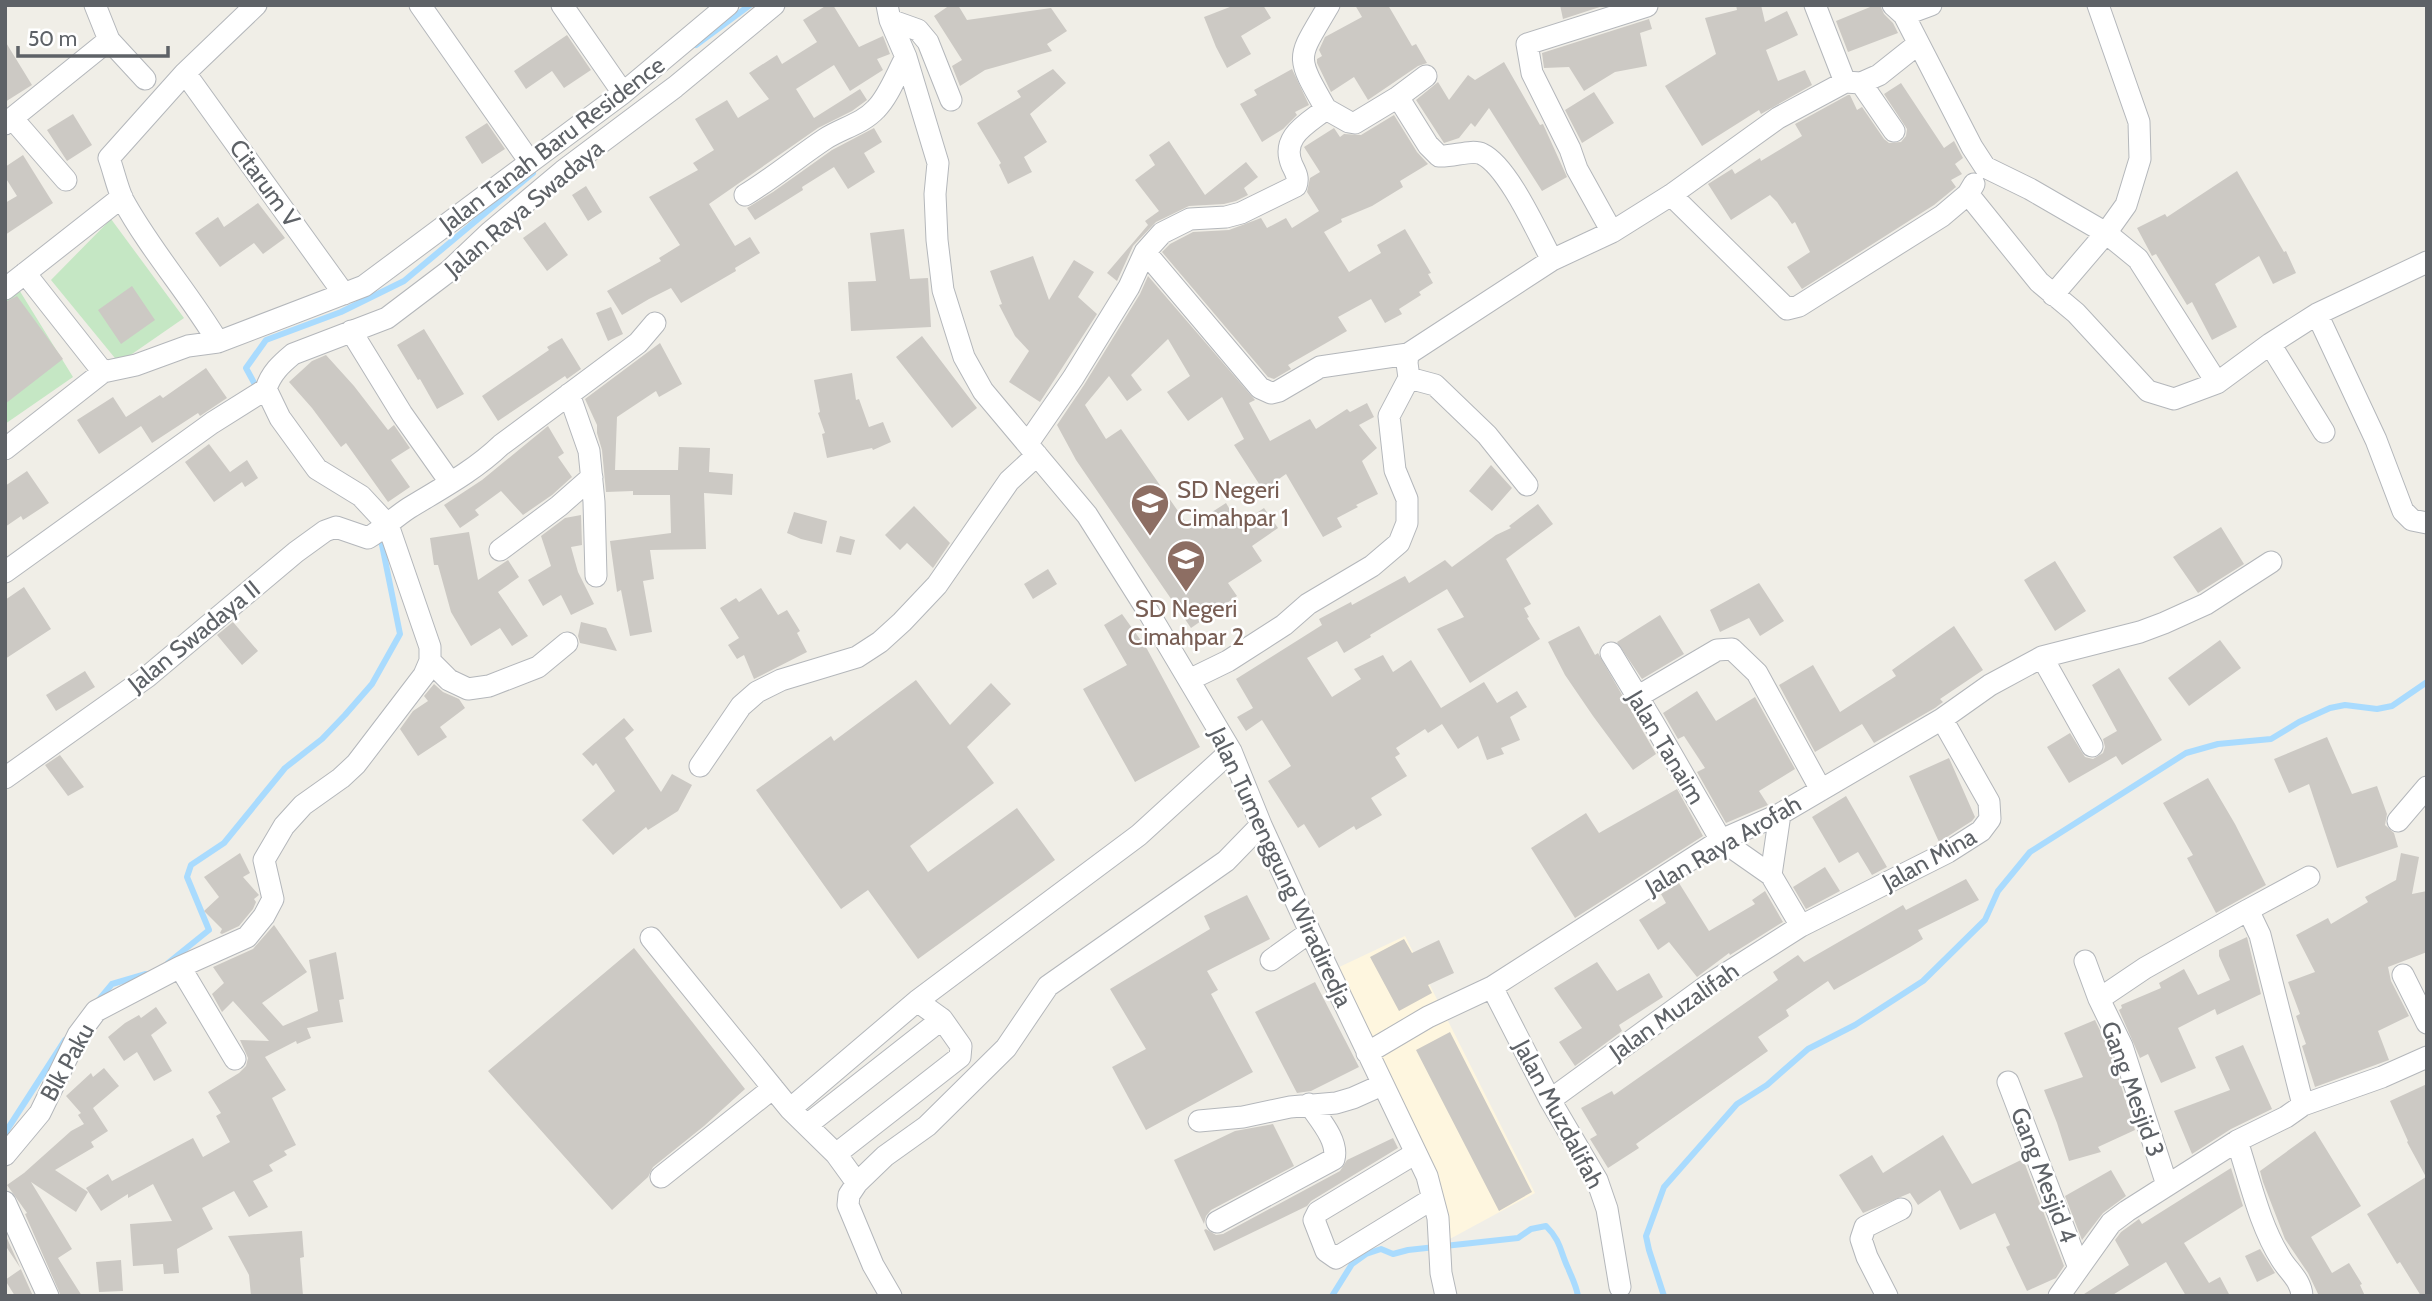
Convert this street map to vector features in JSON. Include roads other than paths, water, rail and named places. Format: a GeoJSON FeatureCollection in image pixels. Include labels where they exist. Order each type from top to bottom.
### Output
{"type":"FeatureCollection","features":[{"type":"Feature","properties":{"kind":"street"},"geometry":{"type":"LineString","coordinates":[[95,5],[109,40],[145,79]]}},
{"type":"Feature","properties":{"kind":"street"},"geometry":{"type":"LineString","coordinates":[[218,342],[200,311],[142,231],[122,197],[109,158],[185,73],[256,5]]}},
{"type":"Feature","properties":{"kind":"street"},"geometry":{"type":"LineString","coordinates":[[420,5],[530,162]]}},
{"type":"Feature","properties":{"kind":"street"},"geometry":{"type":"LineString","coordinates":[[562,5],[623,93]]}},
{"type":"Feature","properties":{"kind":"street","name":"Jalan Raya Swadaya"},"geometry":{"type":"LineString","coordinates":[[260,391],[280,364],[293,354],[387,318],[427,288],[563,171],[675,87],[774,5]]}},
{"type":"Feature","properties":{"kind":"street"},"geometry":{"type":"LineString","coordinates":[[1329,5],[1307,43],[1302,58],[1305,72],[1326,108],[1352,123],[1398,97],[1426,76]]}},
{"type":"Feature","properties":{"kind":"street"},"geometry":{"type":"LineString","coordinates":[[1815,5],[1853,82],[1894,131]]}},
{"type":"Feature","properties":{"kind":"street"},"geometry":{"type":"LineString","coordinates":[[1931,5],[1899,10],[1985,167],[2030,188],[2106,233],[2138,259],[2217,383]]}},
{"type":"Feature","properties":{"kind":"street"},"geometry":{"type":"LineString","coordinates":[[2053,295],[2106,233],[2126,205],[2140,159],[2139,122],[2098,5]]}},
{"type":"Feature","properties":{"kind":"street"},"geometry":{"type":"LineString","coordinates":[[1612,232],[1577,169],[1570,149],[1532,73],[1527,44],[1649,6]]}},
{"type":"Feature","properties":{"kind":"street","name":"Jalan Tanah Baru Residence"},"geometry":{"type":"LineString","coordinates":[[103,372],[136,365],[188,346],[218,342],[364,286],[623,93],[721,7]]}},
{"type":"Feature","properties":{"kind":"street"},"geometry":{"type":"LineString","coordinates":[[888,13],[918,30],[928,42],[951,100]]}},
{"type":"Feature","properties":{"kind":"street","name":"Jalan Tumenggung Wiradiredja"},"geometry":{"type":"LineString","coordinates":[[888,13],[906,57],[938,163],[937,240],[943,290],[964,357],[983,391],[1087,515],[1231,751],[1261,825],[1310,932],[1427,1176],[1435,1208],[1441,1273],[1446,1296]]}},
{"type":"Feature","properties":{"kind":"street"},"geometry":{"type":"LineString","coordinates":[[66,180],[8,121],[109,40]]}},
{"type":"Feature","properties":{"kind":"street"},"geometry":{"type":"LineString","coordinates":[[1144,252],[1260,388],[1271,393],[1279,391],[1320,367],[1408,354],[1552,260],[1612,232],[1671,195],[1778,118],[1853,82],[1879,75],[1918,44]]}},
{"type":"Feature","properties":{"kind":"street"},"geometry":{"type":"LineString","coordinates":[[745,195],[827,138],[854,126],[876,110],[883,102],[906,57]]}},
{"type":"Feature","properties":{"kind":"street","name":"Citarum V"},"geometry":{"type":"LineString","coordinates":[[185,73],[344,293]]}},
{"type":"Feature","properties":{"kind":"street"},"geometry":{"type":"LineString","coordinates":[[1398,97],[1428,145],[1439,156],[1460,156],[1470,152],[1483,154],[1497,168],[1509,183],[1552,260]]}},
{"type":"Feature","properties":{"kind":"street"},"geometry":{"type":"LineString","coordinates":[[700,766],[741,706],[757,692],[781,680],[858,657],[902,622],[937,585],[1032,449],[1129,287],[1144,252],[1162,233],[1190,219],[1241,214],[1296,186],[1298,179],[1288,155],[1290,140],[1326,108]]}},
{"type":"Feature","properties":{"kind":"street"},"geometry":{"type":"LineString","coordinates":[[1671,195],[1787,309],[1799,306],[1931,223],[1968,194],[1985,167]]}},
{"type":"Feature","properties":{"kind":"street"},"geometry":{"type":"LineString","coordinates":[[1968,194],[2039,282],[2076,313],[2148,391],[2174,399],[2217,383],[2317,314],[2427,262]]}},
{"type":"Feature","properties":{"kind":"street"},"geometry":{"type":"LineString","coordinates":[[5,289],[122,197]]}},
{"type":"Feature","properties":{"kind":"street"},"geometry":{"type":"LineString","coordinates":[[5,449],[103,372],[24,273]]}},
{"type":"Feature","properties":{"kind":"street"},"geometry":{"type":"LineString","coordinates":[[2317,314],[2376,440],[2403,511],[2412,520],[2427,523]]}},
{"type":"Feature","properties":{"kind":"street"},"geometry":{"type":"LineString","coordinates":[[379,531],[407,509],[485,460],[501,445],[638,343],[655,323]]}},
{"type":"Feature","properties":{"kind":"street"},"geometry":{"type":"LineString","coordinates":[[351,331],[402,414],[450,482]]}},
{"type":"Feature","properties":{"kind":"street"},"geometry":{"type":"LineString","coordinates":[[2270,344],[2324,432]]}},
{"type":"Feature","properties":{"kind":"street"},"geometry":{"type":"LineString","coordinates":[[1189,680],[1228,661],[1284,625],[1308,604],[1372,566],[1399,543],[1407,523],[1407,499],[1395,470],[1389,416],[1409,378],[1408,354]]}},
{"type":"Feature","properties":{"kind":"street"},"geometry":{"type":"LineString","coordinates":[[1409,378],[1435,385],[1443,392],[1487,435],[1527,485]]}},
{"type":"Feature","properties":{"kind":"street"},"geometry":{"type":"LineString","coordinates":[[5,572],[260,391],[317,469],[361,496],[430,648],[430,661],[449,680],[468,689],[488,686],[538,667],[567,643]]}},
{"type":"Feature","properties":{"kind":"street"},"geometry":{"type":"LineString","coordinates":[[569,394],[585,436],[592,477],[596,576]]}},
{"type":"Feature","properties":{"kind":"street"},"geometry":{"type":"LineString","coordinates":[[500,550],[559,506],[592,477]]}},
{"type":"Feature","properties":{"kind":"street","name":"Jalan Swadaya II"},"geometry":{"type":"LineString","coordinates":[[5,778],[147,677],[296,552],[325,531],[337,527],[379,531]]}},
{"type":"Feature","properties":{"kind":"street","name":"Jalan Raya Arofah"},"geometry":{"type":"LineString","coordinates":[[1367,1053],[1428,1017],[1492,988],[1721,841],[1780,814],[1942,719],[1990,685],[2042,657],[2164,624],[2206,604],[2271,562]]}},
{"type":"Feature","properties":{"kind":"street"},"geometry":{"type":"LineString","coordinates":[[1637,697],[1717,650],[1732,649],[1757,673],[1821,790]]}},
{"type":"Feature","properties":{"kind":"street","name":"Jalan Tanaim"},"geometry":{"type":"LineString","coordinates":[[1611,653],[1721,841]]}},
{"type":"Feature","properties":{"kind":"street"},"geometry":{"type":"LineString","coordinates":[[2042,657],[2092,746]]}},
{"type":"Feature","properties":{"kind":"street","name":"Blk Paku"},"geometry":{"type":"LineString","coordinates":[[5,1154],[40,1113],[78,1035],[96,1011],[180,967],[247,937],[264,916],[273,899],[264,860],[284,826],[303,805],[356,764],[424,675],[430,661]]}},
{"type":"Feature","properties":{"kind":"street","name":"Jalan Mina"},"geometry":{"type":"LineString","coordinates":[[1801,926],[1948,852],[1981,831],[1990,819],[1989,802],[1942,719]]}},
{"type":"Feature","properties":{"kind":"street"},"geometry":{"type":"LineString","coordinates":[[790,1109],[917,1000],[1139,835],[1231,751]]}},
{"type":"Feature","properties":{"kind":"street"},"geometry":{"type":"LineString","coordinates":[[2398,821],[2427,787]]}},
{"type":"Feature","properties":{"kind":"street"},"geometry":{"type":"LineString","coordinates":[[1771,875],[1780,814]]}},
{"type":"Feature","properties":{"kind":"street"},"geometry":{"type":"LineString","coordinates":[[891,1296],[873,1265],[848,1205],[849,1195],[857,1183],[886,1156],[927,1126],[1006,1048],[1048,986],[1226,861],[1261,825]]}},
{"type":"Feature","properties":{"kind":"street"},"geometry":{"type":"LineString","coordinates":[[1721,841],[1771,875],[1801,926]]}},
{"type":"Feature","properties":{"kind":"street","name":"Gang Mesjid 3"},"geometry":{"type":"LineString","coordinates":[[2167,1185],[2122,1046],[2099,999],[2144,968],[2309,877]]}},
{"type":"Feature","properties":{"kind":"street"},"geometry":{"type":"LineString","coordinates":[[2248,911],[2260,935],[2303,1105]]}},
{"type":"Feature","properties":{"kind":"street","name":"Jalan Muzalifah"},"geometry":{"type":"LineString","coordinates":[[1550,1100],[1709,985],[1801,926]]}},
{"type":"Feature","properties":{"kind":"street"},"geometry":{"type":"LineString","coordinates":[[1271,960],[1310,932]]}},
{"type":"Feature","properties":{"kind":"street"},"geometry":{"type":"LineString","coordinates":[[651,938],[790,1109],[835,1154],[857,1183]]}},
{"type":"Feature","properties":{"kind":"street"},"geometry":{"type":"LineString","coordinates":[[2085,961],[2099,999]]}},
{"type":"Feature","properties":{"kind":"street"},"geometry":{"type":"LineString","coordinates":[[180,967],[235,1059]]}},
{"type":"Feature","properties":{"kind":"street"},"geometry":{"type":"LineString","coordinates":[[2403,975],[2427,1023]]}},
{"type":"Feature","properties":{"kind":"street","name":"Jalan Muzdalifah"},"geometry":{"type":"LineString","coordinates":[[1492,988],[1550,1100],[1597,1180],[1607,1209],[1620,1287]]}},
{"type":"Feature","properties":{"kind":"street"},"geometry":{"type":"LineString","coordinates":[[835,1154],[960,1057],[961,1046],[942,1019],[917,1000]]}},
{"type":"Feature","properties":{"kind":"street"},"geometry":{"type":"LineString","coordinates":[[807,1125],[942,1019]]}},
{"type":"Feature","properties":{"kind":"street"},"geometry":{"type":"LineString","coordinates":[[2059,1296],[2111,1223],[2167,1185],[2237,1141],[2286,1117],[2303,1105],[2427,1057]]}},
{"type":"Feature","properties":{"kind":"street","name":"Gang Mesjid 4"},"geometry":{"type":"LineString","coordinates":[[2008,1082],[2079,1268]]}},
{"type":"Feature","properties":{"kind":"street"},"geometry":{"type":"LineString","coordinates":[[1199,1121],[1243,1117],[1344,1100],[1382,1085]]}},
{"type":"Feature","properties":{"kind":"street"},"geometry":{"type":"LineString","coordinates":[[661,1177],[773,1088]]}},
{"type":"Feature","properties":{"kind":"street"},"geometry":{"type":"LineString","coordinates":[[1217,1222],[1334,1160],[1336,1154],[1328,1132],[1309,1104]]}},
{"type":"Feature","properties":{"kind":"street"},"geometry":{"type":"LineString","coordinates":[[2237,1141],[2264,1226],[2282,1260],[2297,1277],[2302,1296]]}},
{"type":"Feature","properties":{"kind":"street"},"geometry":{"type":"LineString","coordinates":[[1416,1153],[1318,1212],[1314,1220],[1326,1251],[1336,1258],[1435,1208]]}},
{"type":"Feature","properties":{"kind":"street"},"geometry":{"type":"LineString","coordinates":[[5,1202],[48,1296]]}},
{"type":"Feature","properties":{"kind":"street"},"geometry":{"type":"LineString","coordinates":[[1887,1296],[1861,1239],[1865,1227],[1901,1209]]}},
{"type":"Feature","properties":{"kind":"waterway"},"geometry":{"type":"LineString","coordinates":[[696,45],[750,5]]}},
{"type":"Feature","properties":{"kind":"waterway"},"geometry":{"type":"LineString","coordinates":[[258,390],[246,368],[266,340],[341,312],[404,281],[533,173]]}},
{"type":"Feature","properties":{"kind":"waterway"},"geometry":{"type":"LineString","coordinates":[[168,963],[209,930],[187,877],[191,865],[224,843],[285,768],[322,739],[345,715],[372,684],[400,634],[380,535]]}},
{"type":"Feature","properties":{"kind":"waterway"},"geometry":{"type":"LineString","coordinates":[[1664,1296],[1646,1236],[1664,1187],[1737,1104],[1767,1085],[1808,1049],[1855,1025],[1923,981],[1985,920],[1998,891],[2030,852],[2186,753],[2218,744],[2271,739],[2330,708],[2345,705],[2377,709],[2392,706],[2427,682]]}},
{"type":"Feature","properties":{"kind":"waterway"},"geometry":{"type":"LineString","coordinates":[[97,1002],[112,984],[146,974]]}},
{"type":"Feature","properties":{"kind":"waterway"},"geometry":{"type":"LineString","coordinates":[[5,1133],[65,1040]]}},
{"type":"Feature","properties":{"kind":"waterway"},"geometry":{"type":"LineString","coordinates":[[1332,1296],[1352,1264],[1366,1254],[1381,1249],[1393,1254],[1518,1238],[1531,1229],[1546,1226],[1557,1241],[1578,1296]]}},
{"type":"Feature","properties":{"kind":"place","name":"SD Negeri Cimahpar 1"},"geometry":{"type":"Point","coordinates":[1150,537]}},
{"type":"Feature","properties":{"kind":"place","name":"SD Negeri Cimahpar 2"},"geometry":{"type":"Point","coordinates":[1186,593]}}]}
